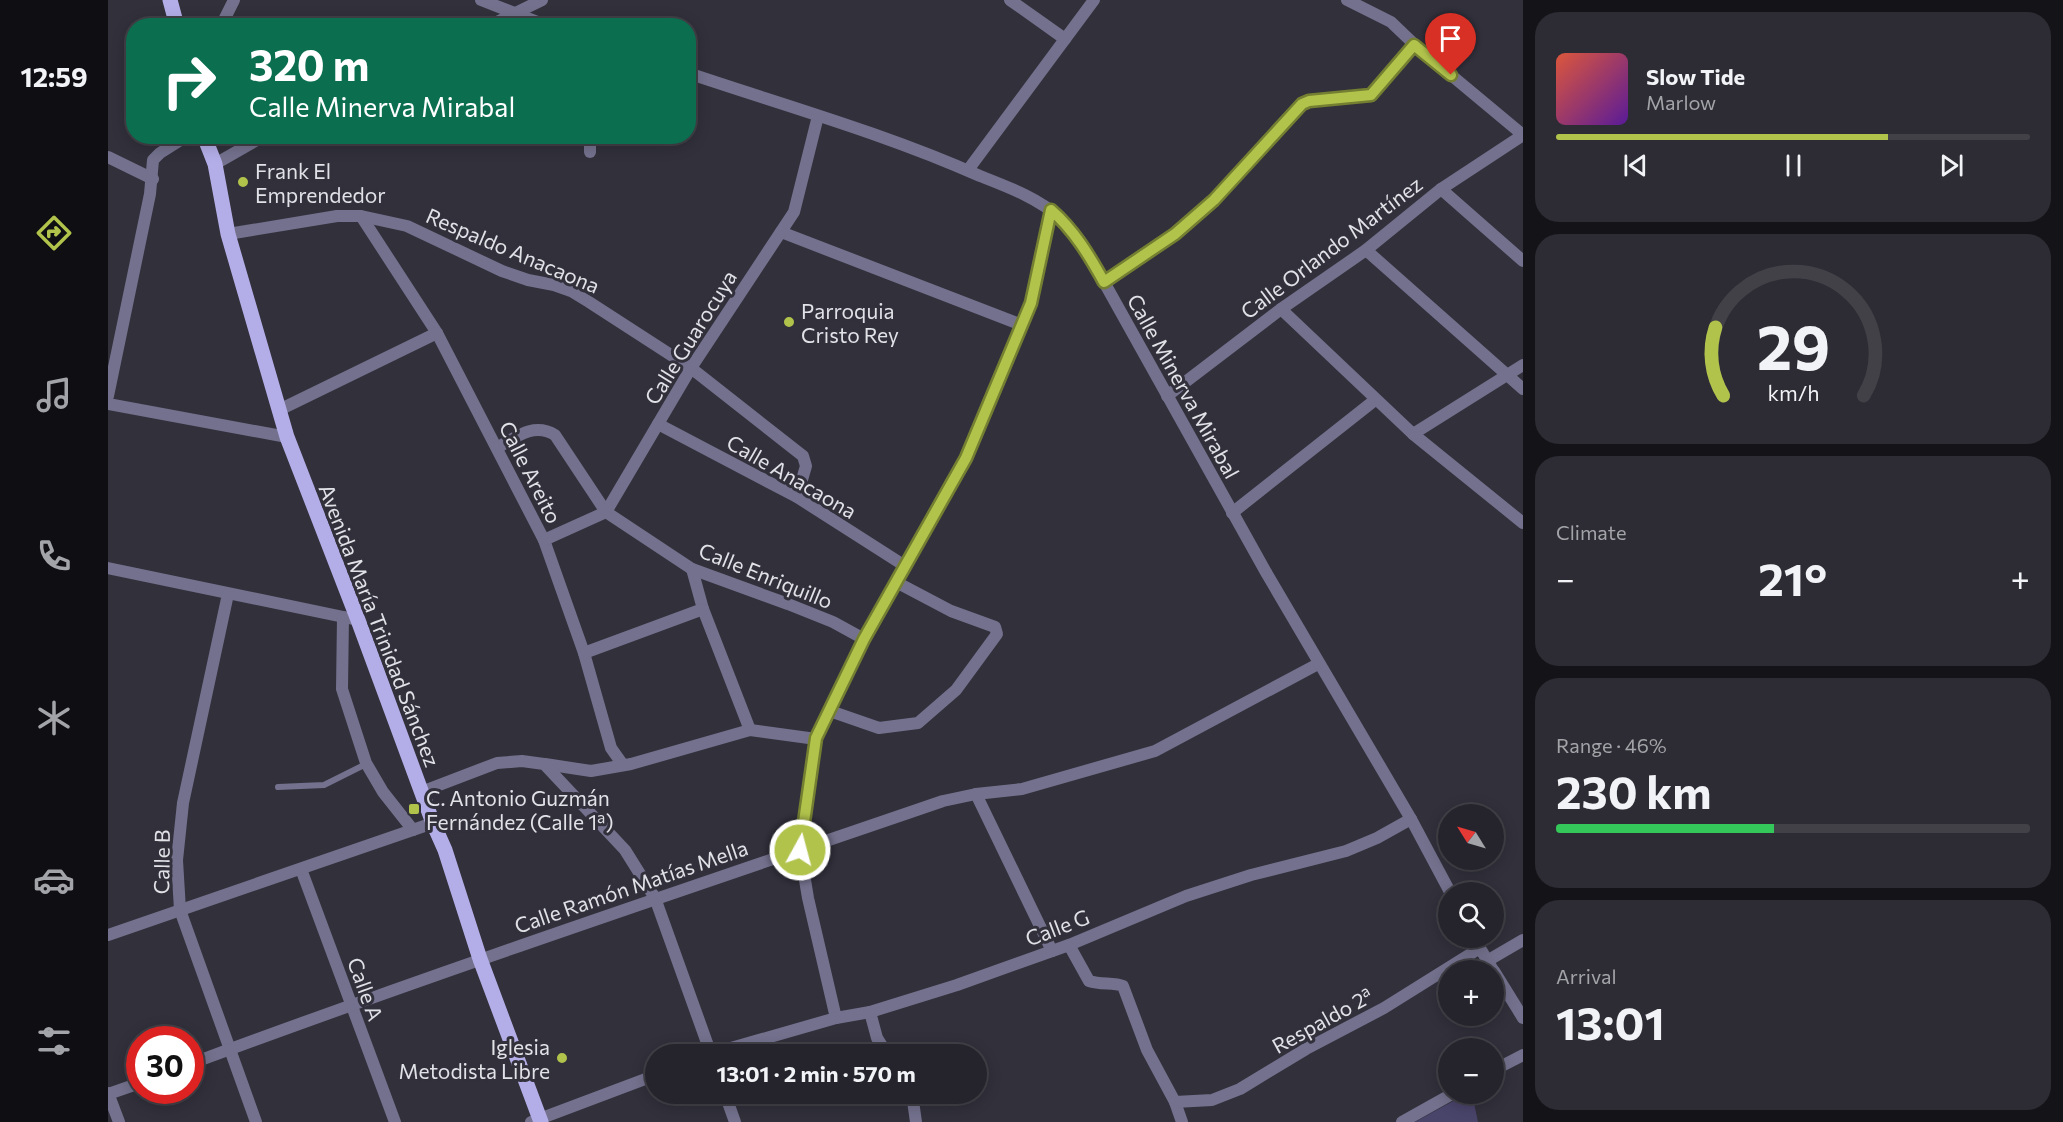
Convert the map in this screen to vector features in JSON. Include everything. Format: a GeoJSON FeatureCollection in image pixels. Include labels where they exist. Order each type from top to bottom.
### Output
{"type":"FeatureCollection","features":[{"type":"Feature","properties":{"kind":"main road"},"geometry":{"type":"LineString","coordinates":[[170,0],[175,18]]}},
{"type":"Feature","properties":{"kind":"main road","name":"Avenida María Trinidad Sánchez"},"geometry":{"type":"LineString","coordinates":[[207,144],[215,164],[228,234],[287,437],[350,618],[445,850],[480,959],[538,1121]]}},
{"type":"Feature","properties":{"kind":"street"},"geometry":{"type":"LineString","coordinates":[[225,18],[234,0]]}},
{"type":"Feature","properties":{"kind":"street"},"geometry":{"type":"LineString","coordinates":[[482,0],[525,18]]}},
{"type":"Feature","properties":{"kind":"street"},"geometry":{"type":"LineString","coordinates":[[506,18],[542,0]]}},
{"type":"Feature","properties":{"kind":"street"},"geometry":{"type":"LineString","coordinates":[[1010,0],[1065,39]]}},
{"type":"Feature","properties":{"kind":"street"},"geometry":{"type":"LineString","coordinates":[[968,170],[1094,0]]}},
{"type":"Feature","properties":{"kind":"street"},"geometry":{"type":"LineString","coordinates":[[1347,0],[1386,18],[1414,45],[1523,135]]}},
{"type":"Feature","properties":{"kind":"street"},"geometry":{"type":"LineString","coordinates":[[1104,282],[1175,234],[1206,207],[1302,104],[1309,101],[1371,95],[1414,45]]}},
{"type":"Feature","properties":{"kind":"street","name":"Calle Minerva Mirabal"},"geometry":{"type":"LineString","coordinates":[[696,76],[908,146],[1026,196],[1051,210],[1062,220],[1081,242],[1232,513],[1318,664],[1411,819],[1445,882]]}},
{"type":"Feature","properties":{"kind":"street","name":"Calle Guarocuya"},"geometry":{"type":"LineString","coordinates":[[606,512],[691,368],[794,212],[818,116]]}},
{"type":"Feature","properties":{"kind":"street","name":"Calle Orlando Martínez"},"geometry":{"type":"LineString","coordinates":[[1167,396],[1281,309],[1366,250],[1441,189],[1523,135]]}},
{"type":"Feature","properties":{"kind":"street"},"geometry":{"type":"LineString","coordinates":[[108,396],[153,179],[153,160],[174,144]]}},
{"type":"Feature","properties":{"kind":"street"},"geometry":{"type":"LineString","coordinates":[[215,164],[250,144]]}},
{"type":"Feature","properties":{"kind":"street"},"geometry":{"type":"LineString","coordinates":[[590,144],[590,152]]}},
{"type":"Feature","properties":{"kind":"street"},"geometry":{"type":"LineString","coordinates":[[108,157],[153,179]]}},
{"type":"Feature","properties":{"kind":"street"},"geometry":{"type":"LineString","coordinates":[[1441,189],[1523,261]]}},
{"type":"Feature","properties":{"kind":"street"},"geometry":{"type":"LineString","coordinates":[[836,1018],[808,898],[800,850],[816,738],[864,639],[966,458],[1031,303],[1051,210]]}},
{"type":"Feature","properties":{"kind":"street","name":"Respaldo Anacaona"},"geometry":{"type":"LineString","coordinates":[[228,234],[337,216],[361,216],[407,226],[502,271],[571,291],[691,368],[803,456],[806,466],[797,497]]}},
{"type":"Feature","properties":{"kind":"street","name":"Calle Areito"},"geometry":{"type":"LineString","coordinates":[[361,216],[437,333],[544,540],[584,653],[611,748],[623,765]]}},
{"type":"Feature","properties":{"kind":"street"},"geometry":{"type":"LineString","coordinates":[[782,231],[1022,325]]}},
{"type":"Feature","properties":{"kind":"street"},"geometry":{"type":"LineString","coordinates":[[1366,250],[1523,389]]}},
{"type":"Feature","properties":{"kind":"street"},"geometry":{"type":"LineString","coordinates":[[1281,309],[1413,434],[1523,523]]}},
{"type":"Feature","properties":{"kind":"street"},"geometry":{"type":"LineString","coordinates":[[279,410],[437,333]]}},
{"type":"Feature","properties":{"kind":"street"},"geometry":{"type":"LineString","coordinates":[[1413,434],[1489,384],[1523,365]]}},
{"type":"Feature","properties":{"kind":"street"},"geometry":{"type":"LineString","coordinates":[[1232,513],[1375,400]]}},
{"type":"Feature","properties":{"kind":"street"},"geometry":{"type":"LineString","coordinates":[[108,404],[287,437]]}},
{"type":"Feature","properties":{"kind":"street","name":"Calle Anacaona"},"geometry":{"type":"LineString","coordinates":[[658,424],[797,497],[905,566]]}},
{"type":"Feature","properties":{"kind":"street","name":"Calle Enriquillo"},"geometry":{"type":"LineString","coordinates":[[497,448],[532,429],[545,429],[555,435],[606,512],[692,569],[806,611],[833,622],[864,639]]}},
{"type":"Feature","properties":{"kind":"street"},"geometry":{"type":"LineString","coordinates":[[544,540],[606,512]]}},
{"type":"Feature","properties":{"kind":"street"},"geometry":{"type":"LineString","coordinates":[[108,568],[350,618],[342,689],[366,763],[383,792],[413,830]]}},
{"type":"Feature","properties":{"kind":"street"},"geometry":{"type":"LineString","coordinates":[[692,569],[703,609],[750,730]]}},
{"type":"Feature","properties":{"kind":"street"},"geometry":{"type":"LineString","coordinates":[[830,711],[879,728],[918,723],[956,690],[997,633],[994,627],[951,610],[896,582]]}},
{"type":"Feature","properties":{"kind":"street","name":"Calle B"},"geometry":{"type":"LineString","coordinates":[[228,594],[183,803],[177,860],[180,910],[256,1122]]}},
{"type":"Feature","properties":{"kind":"street"},"geometry":{"type":"LineString","coordinates":[[584,653],[703,609]]}},
{"type":"Feature","properties":{"kind":"street","name":"Calle Ramón Matías Mella"},"geometry":{"type":"LineString","coordinates":[[204,1059],[480,959],[943,801],[976,794],[1022,789],[1155,752],[1318,664]]}},
{"type":"Feature","properties":{"kind":"street"},"geometry":{"type":"LineString","coordinates":[[421,792],[497,763],[522,761],[591,771],[623,765],[750,730],[816,738]]}},
{"type":"Feature","properties":{"kind":"street"},"geometry":{"type":"LineString","coordinates":[[544,764],[625,850],[655,898],[706,1044]]}},
{"type":"Feature","properties":{"kind":"street"},"geometry":{"type":"LineString","coordinates":[[976,794],[1052,951]]}},
{"type":"Feature","properties":{"kind":"street","name":"Calle G"},"geometry":{"type":"LineString","coordinates":[[745,1044],[836,1018],[870,1012],[957,985],[1069,945],[1186,896],[1251,875],[1346,851],[1377,838],[1411,819]]}},
{"type":"Feature","properties":{"kind":"street"},"geometry":{"type":"LineString","coordinates":[[108,935],[433,823]]}},
{"type":"Feature","properties":{"kind":"street","name":"Calle A"},"geometry":{"type":"LineString","coordinates":[[301,869],[395,1122]]}},
{"type":"Feature","properties":{"kind":"street"},"geometry":{"type":"LineString","coordinates":[[1501,960],[1523,940]]}},
{"type":"Feature","properties":{"kind":"street"},"geometry":{"type":"LineString","coordinates":[[1069,945],[1089,981],[1101,985],[1117,983],[1123,986],[1147,1050],[1175,1102],[1182,1122]]}},
{"type":"Feature","properties":{"kind":"street","name":"Respaldo 2ª"},"geometry":{"type":"LineString","coordinates":[[1175,1102],[1212,1100],[1240,1089],[1384,1008],[1470,948]]}},
{"type":"Feature","properties":{"kind":"street"},"geometry":{"type":"LineString","coordinates":[[1504,987],[1523,1018]]}},
{"type":"Feature","properties":{"kind":"street"},"geometry":{"type":"LineString","coordinates":[[870,1012],[881,1044]]}},
{"type":"Feature","properties":{"kind":"street"},"geometry":{"type":"LineString","coordinates":[[1504,1065],[1523,1055]]}},
{"type":"Feature","properties":{"kind":"street"},"geometry":{"type":"LineString","coordinates":[[538,1121],[645,1079]]}},
{"type":"Feature","properties":{"kind":"street"},"geometry":{"type":"LineString","coordinates":[[119,1122],[108,1094],[126,1088]]}},
{"type":"Feature","properties":{"kind":"street"},"geometry":{"type":"LineString","coordinates":[[1402,1122],[1438,1102]]}},
{"type":"Feature","properties":{"kind":"street"},"geometry":{"type":"LineString","coordinates":[[729,1104],[735,1122]]}},
{"type":"Feature","properties":{"kind":"street"},"geometry":{"type":"LineString","coordinates":[[913,1104],[916,1122]]}},
{"type":"Feature","properties":{"kind":"lane"},"geometry":{"type":"LineString","coordinates":[[278,787],[324,785],[366,763]]}},
{"type":"Feature","properties":{"kind":"shaded area"},"geometry":{"type":"Polygon","coordinates":[[[1448,1104],[1474,1104],[1478,1122],[1415,1122],[1448,1104]]]}},
{"type":"Feature","properties":{"kind":"place","name":"Frank El Emprendedor"},"geometry":{"type":"Point","coordinates":[243,182]}},
{"type":"Feature","properties":{"kind":"place","name":"Parroquia Cristo Rey"},"geometry":{"type":"Point","coordinates":[789,322]}},
{"type":"Feature","properties":{"kind":"place","name":"C. Antonio Guzmán Fernández (Calle 1ª)"},"geometry":{"type":"Point","coordinates":[414,809]}},
{"type":"Feature","properties":{"kind":"place","name":"Iglesia Metodista Libre"},"geometry":{"type":"Point","coordinates":[562,1058]}},
{"type":"Feature","properties":{"kind":"route"},"geometry":{"type":"LineString","coordinates":[[800,850],[816,738],[864,639],[966,458],[1031,303],[1051,210],[1081,242],[1104,282],[1175,234],[1214,200],[1302,104],[1309,101],[1371,95],[1414,45],[1451,75]]}}]}
